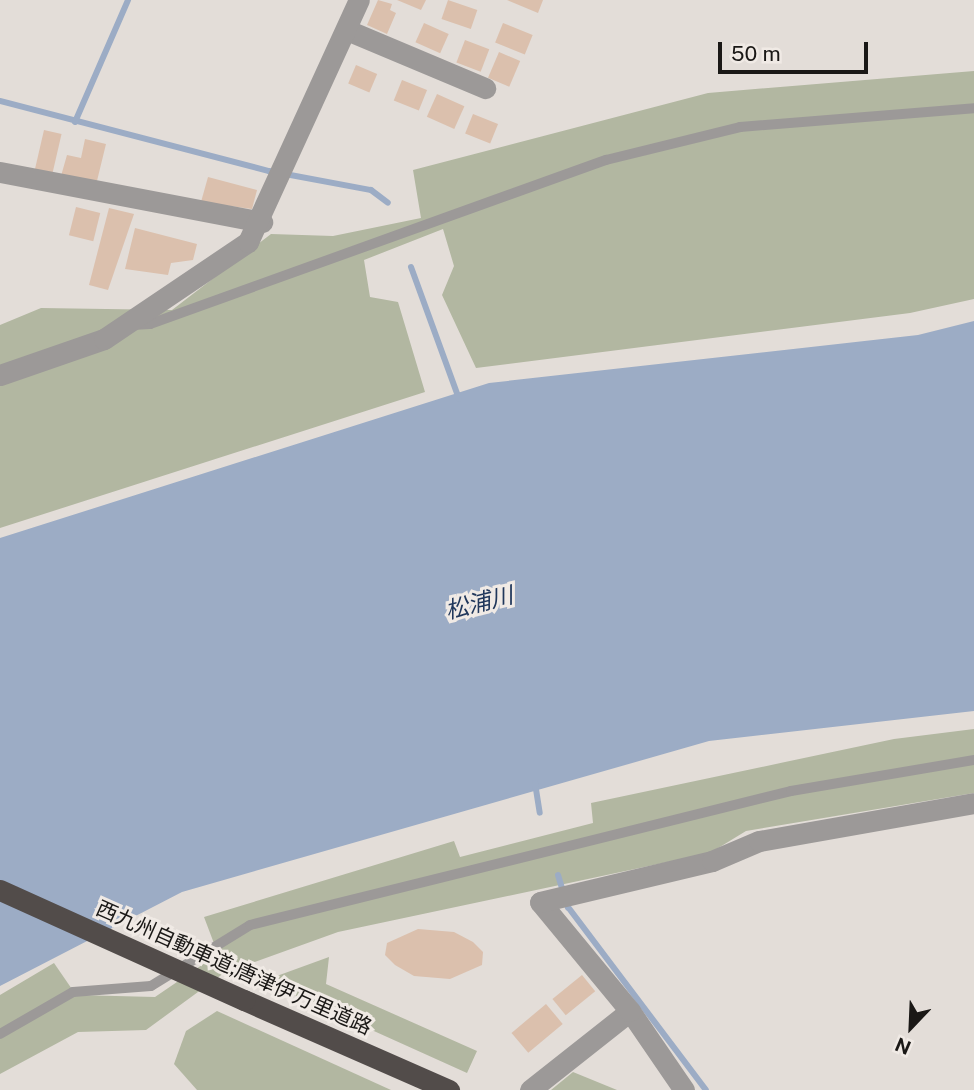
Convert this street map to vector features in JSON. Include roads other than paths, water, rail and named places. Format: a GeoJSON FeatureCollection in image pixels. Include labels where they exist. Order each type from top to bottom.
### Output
{"type":"FeatureCollection","features":[{"type":"Feature","properties":{"kind":"highway","name":"西九州自動車道;唐津伊万里道路"},"geometry":{"type":"LineString","coordinates":[[0,890],[444,1088]]}},
{"type":"Feature","properties":{"kind":"street"},"geometry":{"type":"LineString","coordinates":[[0,375],[131,325],[248,242],[262,222],[359,0]]}},
{"type":"Feature","properties":{"kind":"street"},"geometry":{"type":"LineString","coordinates":[[347,30],[485,88]]}},
{"type":"Feature","properties":{"kind":"street"},"geometry":{"type":"LineString","coordinates":[[0,172],[262,222]]}},
{"type":"Feature","properties":{"kind":"street"},"geometry":{"type":"LineString","coordinates":[[684,1090],[630,1010],[540,902],[562,894],[712,862],[759,841],[974,803]]}},
{"type":"Feature","properties":{"kind":"street"},"geometry":{"type":"LineString","coordinates":[[530,1090],[630,1010]]}},
{"type":"Feature","properties":{"kind":"lane"},"geometry":{"type":"LineString","coordinates":[[131,325],[150,324],[606,160],[740,127],[974,108]]}},
{"type":"Feature","properties":{"kind":"lane"},"geometry":{"type":"LineString","coordinates":[[0,1034],[73,992],[151,986],[250,925],[764,797],[974,760]]}},
{"type":"Feature","properties":{"kind":"water","name":"松浦川"},"geometry":{"type":"Polygon","coordinates":[[[974,321],[974,711],[709,741],[182,892],[0,986],[0,538],[489,383],[918,335],[974,321]]]}},
{"type":"Feature","properties":{"kind":"waterway"},"geometry":{"type":"LineString","coordinates":[[75,122],[128,0]]}},
{"type":"Feature","properties":{"kind":"waterway"},"geometry":{"type":"LineString","coordinates":[[0,101],[269,171],[371,190],[388,203]]}},
{"type":"Feature","properties":{"kind":"waterway"},"geometry":{"type":"LineString","coordinates":[[411,267],[459,399]]}},
{"type":"Feature","properties":{"kind":"waterway"},"geometry":{"type":"LineString","coordinates":[[535,783],[540,813]]}},
{"type":"Feature","properties":{"kind":"waterway"},"geometry":{"type":"LineString","coordinates":[[558,875],[568,907],[706,1090]]}}]}
